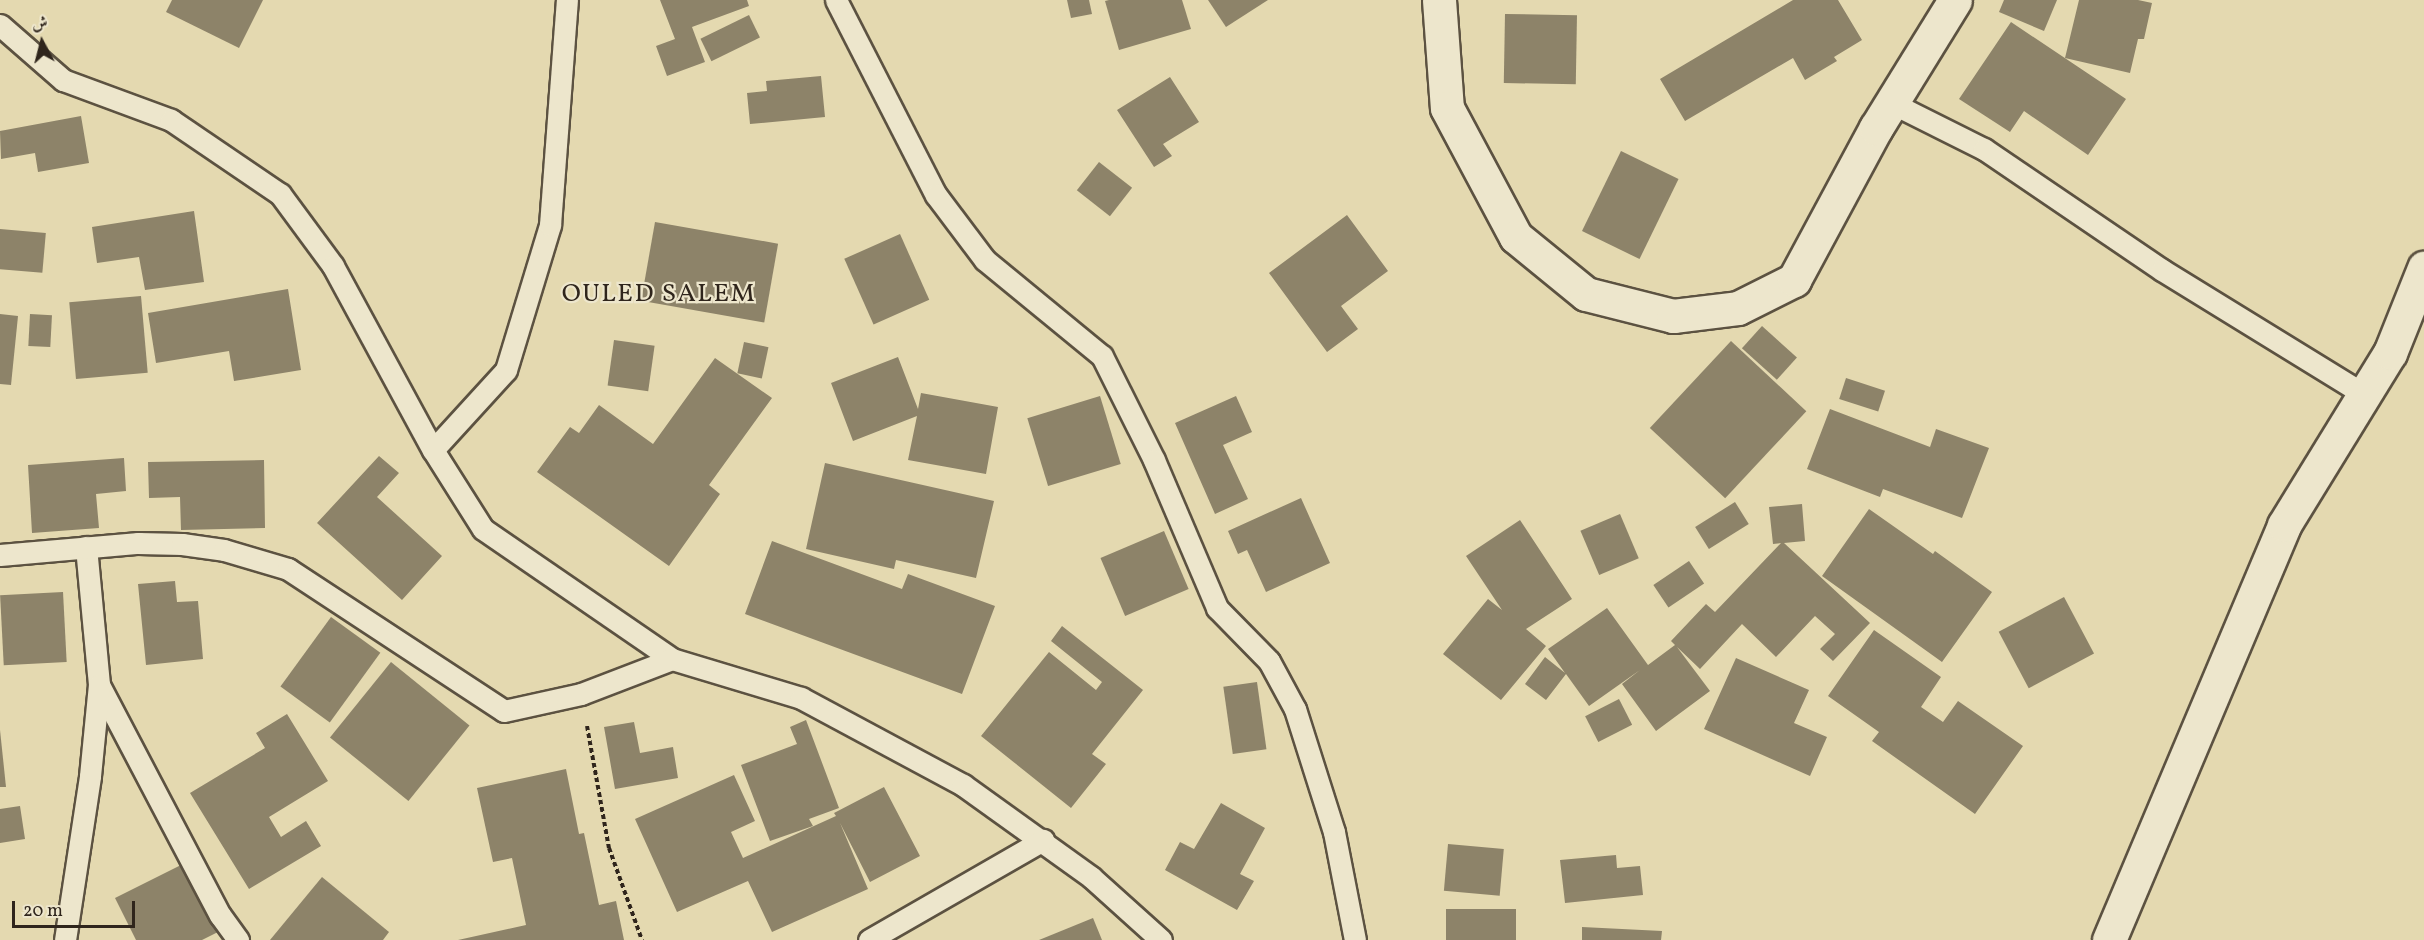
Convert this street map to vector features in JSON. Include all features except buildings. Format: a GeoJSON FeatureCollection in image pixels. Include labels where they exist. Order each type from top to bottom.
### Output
{"type":"FeatureCollection","features":[{"type":"Feature","properties":{"kind":"street"},"geometry":{"type":"LineString","coordinates":[[1439,0],[1447,108],[1516,237],[1586,294],[1673,316],[1738,308],[1794,280],[1892,103],[1952,1]]}},
{"type":"Feature","properties":{"kind":"street"},"geometry":{"type":"LineString","coordinates":[[2109,940],[2284,525],[2390,353],[2424,268]]}},
{"type":"Feature","properties":{"kind":"lane"},"geometry":{"type":"LineString","coordinates":[[434,450],[506,370],[550,225],[567,0]]}},
{"type":"Feature","properties":{"kind":"lane"},"geometry":{"type":"LineString","coordinates":[[836,0],[936,195],[986,260],[1102,356],[1154,460],[1217,608],[1269,661],[1295,709],[1334,832],[1355,940]]}},
{"type":"Feature","properties":{"kind":"lane"},"geometry":{"type":"LineString","coordinates":[[0,25],[63,80],[171,120],[280,194],[333,266],[434,450],[483,529],[672,659],[801,698],[963,785],[1043,840],[1091,877],[1161,940]]}},
{"type":"Feature","properties":{"kind":"lane"},"geometry":{"type":"LineString","coordinates":[[1892,103],[1984,149],[2162,270],[2365,394]]}},
{"type":"Feature","properties":{"kind":"lane"},"geometry":{"type":"LineString","coordinates":[[0,555],[86,547],[182,544],[224,550],[288,569],[504,711],[581,694],[672,659]]}},
{"type":"Feature","properties":{"kind":"lane"},"geometry":{"type":"LineString","coordinates":[[64,940],[90,776],[99,684],[86,547]]}},
{"type":"Feature","properties":{"kind":"lane"},"geometry":{"type":"LineString","coordinates":[[99,684],[220,915],[238,940]]}},
{"type":"Feature","properties":{"kind":"lane"},"geometry":{"type":"LineString","coordinates":[[869,940],[1043,840]]}},
{"type":"Feature","properties":{"kind":"path"},"geometry":{"type":"LineString","coordinates":[[581,694],[609,848],[642,940]]}},
{"type":"Feature","properties":{"kind":"district","name":"OULED SALEM"},"geometry":{"type":"Point","coordinates":[659,295]}}]}
